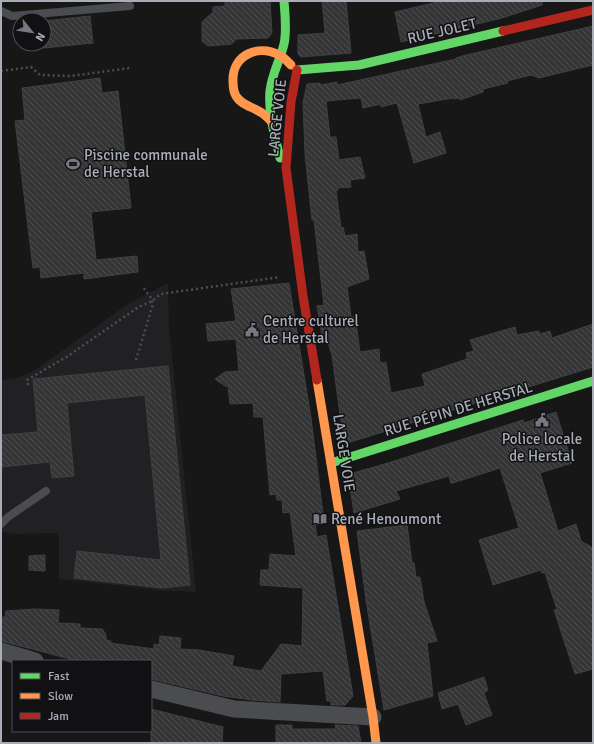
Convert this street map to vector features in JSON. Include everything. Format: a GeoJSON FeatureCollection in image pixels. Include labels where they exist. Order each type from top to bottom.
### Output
{"type":"FeatureCollection","features":[{"type":"Feature","properties":{"kind":"street"},"geometry":{"type":"LineString","coordinates":[[271,121],[270,93],[273,74],[284,44],[286,29],[284,1]]}},
{"type":"Feature","properties":{"kind":"street","name":"RUE JOLET"},"geometry":{"type":"LineString","coordinates":[[297,70],[359,65],[593,10]]}},
{"type":"Feature","properties":{"kind":"street","name":"LARGE VOIE"},"geometry":{"type":"LineString","coordinates":[[286,168],[281,161],[271,121],[263,113],[246,104],[236,96],[232,78],[234,68],[241,57],[250,52],[268,50],[280,55],[297,70],[291,102],[286,168],[300,275],[376,743]]}},
{"type":"Feature","properties":{"kind":"street","name":"RUE PÉPIN DE HERSTAL"},"geometry":{"type":"LineString","coordinates":[[331,463],[593,382]]}},
{"type":"Feature","properties":{"kind":"street"},"geometry":{"type":"LineString","coordinates":[[1,651],[32,660]]}},
{"type":"Feature","properties":{"kind":"street"},"geometry":{"type":"LineString","coordinates":[[152,689],[234,709],[373,718]]}},
{"type":"Feature","properties":{"kind":"lane"},"geometry":{"type":"LineString","coordinates":[[1,10],[12,16],[130,6]]}},
{"type":"Feature","properties":{"kind":"lane"},"geometry":{"type":"LineString","coordinates":[[1,524],[8,517],[46,491]]}},
{"type":"Feature","properties":{"kind":"path"},"geometry":{"type":"LineString","coordinates":[[1,71],[31,67],[40,75],[71,76],[130,68]]}},
{"type":"Feature","properties":{"kind":"path"},"geometry":{"type":"LineString","coordinates":[[28,385],[27,380],[68,356],[137,308],[152,301],[161,294],[300,275]]}},
{"type":"Feature","properties":{"kind":"path"},"geometry":{"type":"LineString","coordinates":[[136,360],[153,304],[143,287]]}},
{"type":"Feature","properties":{"kind":"shaded area"},"geometry":{"type":"Polygon","coordinates":[[[168,283],[169,327],[196,592],[159,590],[59,579],[59,533],[14,534],[1,532],[1,380],[17,378],[34,371],[125,306],[168,283]]]}},
{"type":"Feature","properties":{"kind":"building"},"geometry":{"type":"Polygon","coordinates":[[[225,1],[270,1],[272,33],[268,38],[236,39],[232,44],[208,46],[202,41],[202,22],[213,12],[213,7],[225,6],[225,1]]]}},
{"type":"Feature","properties":{"kind":"building"},"geometry":{"type":"Polygon","coordinates":[[[322,1],[346,1],[351,53],[301,57],[298,54],[298,35],[325,33],[322,1]]]}},
{"type":"Feature","properties":{"kind":"building"},"geometry":{"type":"Polygon","coordinates":[[[442,1],[542,1],[542,5],[502,18],[401,42],[395,12],[442,1]]]}},
{"type":"Feature","properties":{"kind":"building"},"geometry":{"type":"Polygon","coordinates":[[[90,16],[93,43],[52,47],[52,20],[90,16]]]}},
{"type":"Feature","properties":{"kind":"building"},"geometry":{"type":"Polygon","coordinates":[[[593,26],[593,65],[539,78],[531,75],[507,81],[508,83],[483,89],[483,92],[460,100],[459,98],[453,98],[418,104],[426,137],[440,132],[446,153],[414,163],[397,103],[381,107],[381,104],[363,108],[361,98],[326,101],[330,137],[336,137],[339,160],[360,157],[365,178],[350,180],[351,187],[338,188],[336,191],[341,228],[343,227],[345,236],[357,234],[358,252],[364,251],[369,279],[347,287],[351,317],[355,317],[360,352],[379,349],[380,363],[386,362],[391,393],[425,386],[422,374],[467,359],[466,353],[474,351],[470,340],[515,327],[517,335],[539,331],[540,334],[550,331],[552,338],[593,324],[593,367],[344,444],[332,355],[326,336],[322,336],[317,306],[324,305],[314,220],[312,220],[305,154],[303,103],[307,84],[320,83],[320,85],[337,82],[337,85],[456,59],[462,56],[593,26]]]}},
{"type":"Feature","properties":{"kind":"building","name":"Piscine communale de Herstal"},"geometry":{"type":"Polygon","coordinates":[[[100,78],[102,93],[118,91],[131,208],[91,212],[96,260],[137,256],[138,272],[84,279],[84,273],[41,278],[40,267],[33,268],[15,121],[25,120],[22,88],[100,78]]]}},
{"type":"Feature","properties":{"kind":"building"},"geometry":{"type":"Polygon","coordinates":[[[289,283],[311,418],[324,522],[315,525],[317,537],[326,535],[353,696],[345,705],[331,705],[331,701],[327,701],[323,671],[281,674],[280,702],[252,700],[223,696],[152,679],[152,660],[74,660],[1,641],[1,617],[5,617],[6,611],[34,609],[59,610],[58,623],[80,624],[80,628],[102,629],[106,634],[106,640],[111,641],[110,643],[154,649],[154,644],[159,645],[160,636],[181,638],[180,649],[199,650],[234,656],[232,666],[261,671],[281,644],[302,646],[303,588],[260,585],[261,570],[269,570],[270,554],[296,556],[290,512],[283,513],[282,500],[277,500],[276,494],[270,495],[263,417],[254,417],[253,403],[230,404],[228,386],[225,386],[215,379],[225,372],[239,371],[236,339],[208,341],[206,324],[236,321],[231,289],[289,283]]]}},
{"type":"Feature","properties":{"kind":"building"},"geometry":{"type":"Polygon","coordinates":[[[168,366],[190,585],[162,588],[74,578],[77,551],[161,560],[145,395],[67,403],[74,476],[52,478],[50,462],[1,467],[1,435],[38,432],[33,379],[168,366]]]}},
{"type":"Feature","properties":{"kind":"building"},"geometry":{"type":"Polygon","coordinates":[[[556,412],[572,463],[540,473],[558,531],[576,524],[581,541],[593,548],[593,669],[575,674],[554,610],[557,609],[545,573],[542,573],[541,570],[493,585],[479,540],[519,528],[500,468],[453,483],[451,483],[449,476],[396,491],[400,499],[354,513],[349,480],[353,473],[523,420],[524,423],[556,412]]]}},
{"type":"Feature","properties":{"kind":"building"},"geometry":{"type":"Polygon","coordinates":[[[407,525],[412,563],[414,563],[416,577],[420,577],[424,602],[437,641],[427,643],[433,696],[384,710],[366,600],[357,531],[407,525]]]}},
{"type":"Feature","properties":{"kind":"building"},"geometry":{"type":"Polygon","coordinates":[[[45,555],[45,571],[29,570],[29,556],[45,555]]]}},
{"type":"Feature","properties":{"kind":"building"},"geometry":{"type":"Polygon","coordinates":[[[484,677],[488,690],[484,693],[492,715],[466,725],[458,704],[442,709],[438,693],[484,677]]]}},
{"type":"Feature","properties":{"kind":"building"},"geometry":{"type":"Polygon","coordinates":[[[152,709],[223,727],[222,743],[151,743],[152,709]]]}},
{"type":"Feature","properties":{"kind":"building"},"geometry":{"type":"Polygon","coordinates":[[[276,725],[292,725],[292,729],[336,729],[335,725],[358,726],[361,743],[276,743],[276,725]]]}},
{"type":"Feature","properties":{"kind":"traffic: fast"},"geometry":{"type":"LineString","coordinates":[[280,158],[272,125],[270,91],[272,78],[285,39],[286,22],[284,1]]}},
{"type":"Feature","properties":{"kind":"traffic: fast"},"geometry":{"type":"LineString","coordinates":[[297,70],[359,65],[503,31]]}},
{"type":"Feature","properties":{"kind":"traffic: fast"},"geometry":{"type":"LineString","coordinates":[[331,463],[593,381]]}},
{"type":"Feature","properties":{"kind":"traffic: slow"},"geometry":{"type":"LineString","coordinates":[[271,121],[262,113],[244,104],[238,99],[233,88],[234,72],[237,64],[242,58],[248,54],[263,51],[279,55],[291,65]]}},
{"type":"Feature","properties":{"kind":"traffic: slow"},"geometry":{"type":"LineString","coordinates":[[317,380],[373,717],[376,743]]}},
{"type":"Feature","properties":{"kind":"traffic: jam"},"geometry":{"type":"LineString","coordinates":[[503,31],[593,10]]}},
{"type":"Feature","properties":{"kind":"traffic: jam"},"geometry":{"type":"LineString","coordinates":[[297,70],[291,102],[286,168],[303,296],[317,380]]}},
{"type":"Feature","properties":{"kind":"place","name":"Piscine communale de Herstal"},"geometry":{"type":"Point","coordinates":[73,164]}},
{"type":"Feature","properties":{"kind":"place","name":"Centre culturel de Herstal"},"geometry":{"type":"Point","coordinates":[252,330]}},
{"type":"Feature","properties":{"kind":"place","name":"Police locale de Herstal"},"geometry":{"type":"Point","coordinates":[542,420]}},
{"type":"Feature","properties":{"kind":"place","name":"René Henoumont"},"geometry":{"type":"Point","coordinates":[320,519]}}]}
